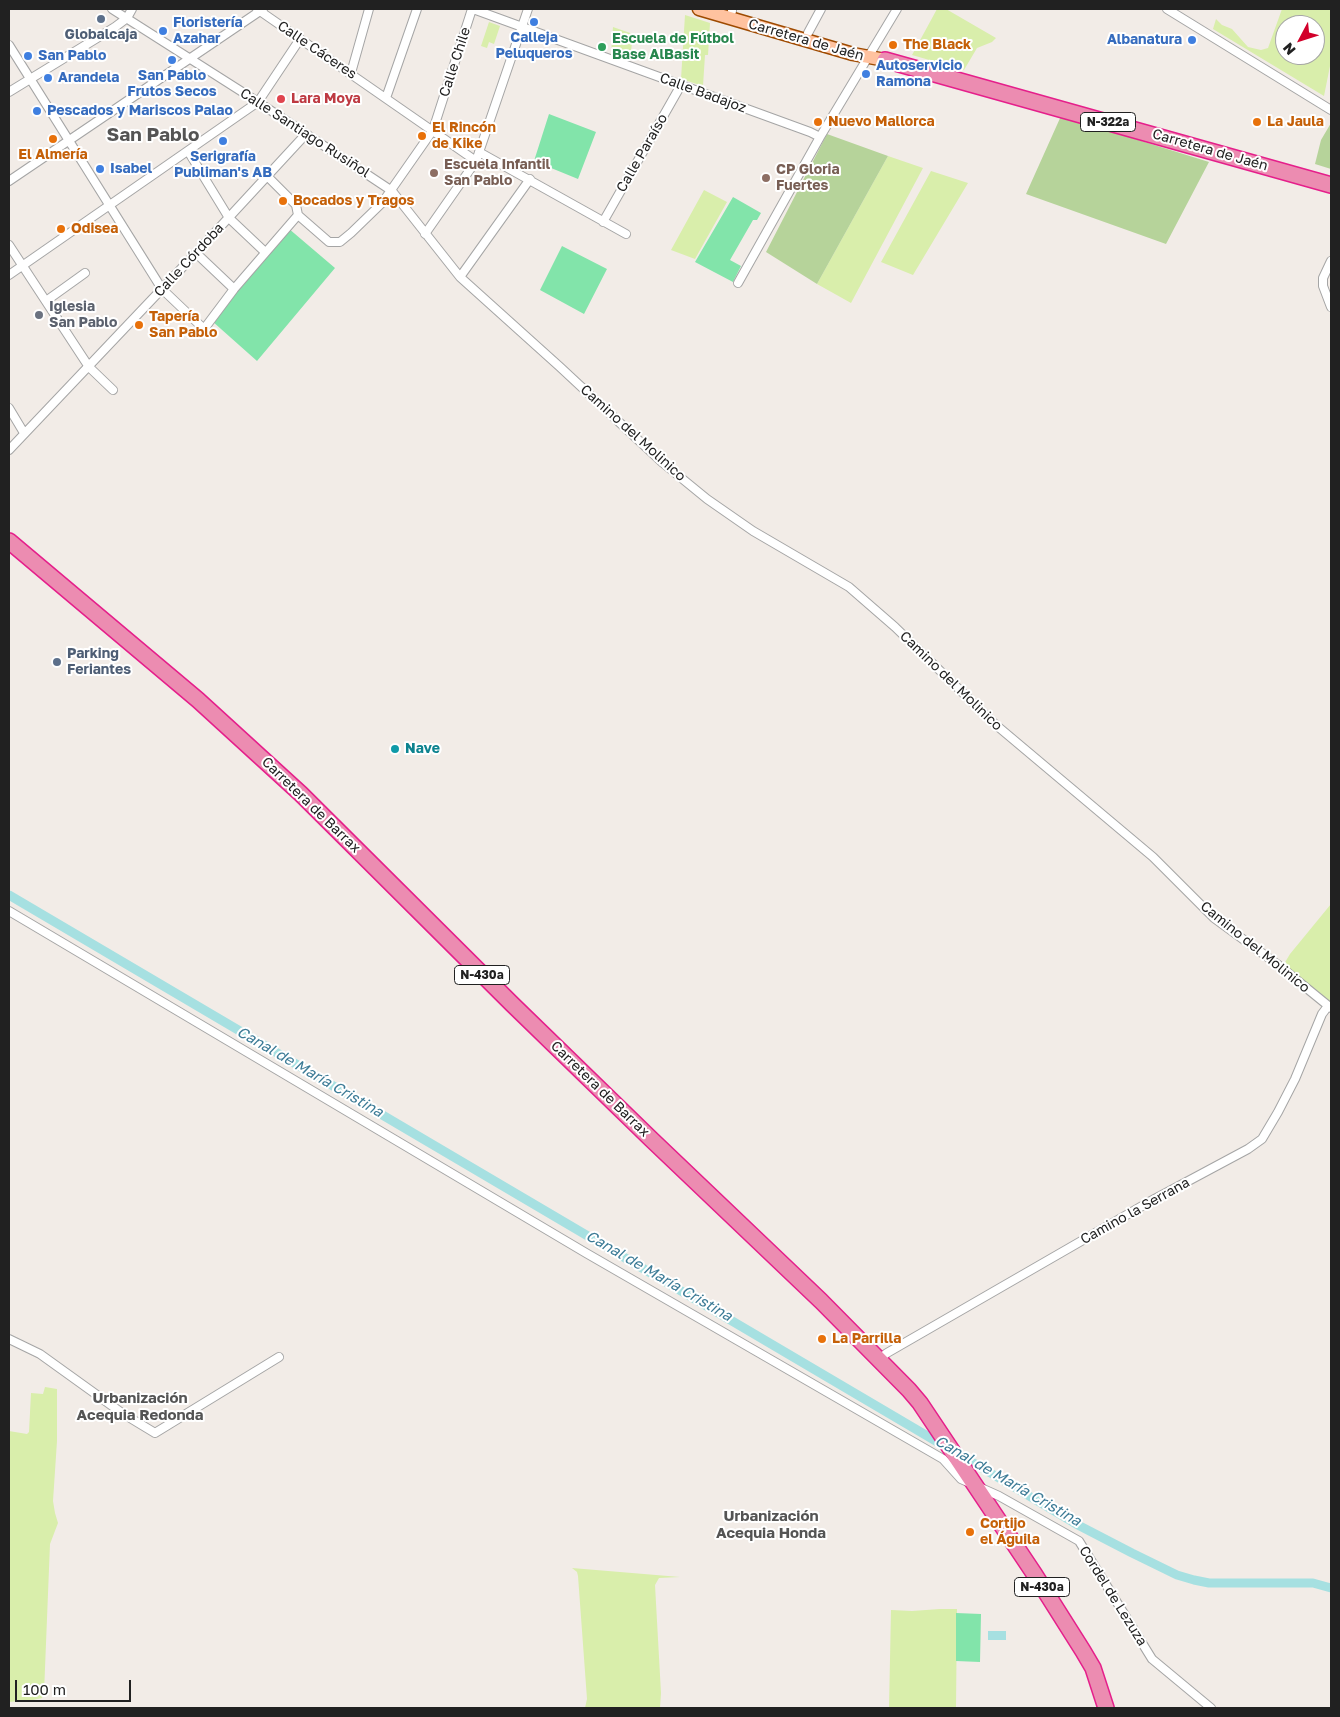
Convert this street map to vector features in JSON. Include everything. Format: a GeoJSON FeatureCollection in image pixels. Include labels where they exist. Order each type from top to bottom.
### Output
{"type":"FeatureCollection","features":[{"type":"Feature","properties":{"kind":"highway","name":"Carretera de Jaén"},"geometry":{"type":"LineString","coordinates":[[886,60],[1331,185]]}},
{"type":"Feature","properties":{"kind":"highway","name":"Carretera de Barrax"},"geometry":{"type":"LineString","coordinates":[[9,541],[198,700],[301,794],[491,983],[879,1359],[920,1403],[1035,1575],[1083,1651],[1092,1668],[1106,1708]]}},
{"type":"Feature","properties":{"kind":"main road","name":"Carretera de Jaén"},"geometry":{"type":"LineString","coordinates":[[699,9],[870,54]]}},
{"type":"Feature","properties":{"kind":"main road","name":"Carretera de Jaén"},"geometry":{"type":"LineString","coordinates":[[729,9],[808,33],[886,60]]}},
{"type":"Feature","properties":{"kind":"street","name":"Calle Santiago Rusiñol"},"geometry":{"type":"LineString","coordinates":[[112,9],[258,102],[392,191],[460,277],[560,367]]}},
{"type":"Feature","properties":{"kind":"street"},"geometry":{"type":"LineString","coordinates":[[9,92],[115,27],[127,18],[132,9]]}},
{"type":"Feature","properties":{"kind":"street"},"geometry":{"type":"LineString","coordinates":[[351,73],[369,9]]}},
{"type":"Feature","properties":{"kind":"street"},"geometry":{"type":"LineString","coordinates":[[386,98],[417,9]]}},
{"type":"Feature","properties":{"kind":"street","name":"Calle Badajoz"},"geometry":{"type":"LineString","coordinates":[[472,9],[820,137]]}},
{"type":"Feature","properties":{"kind":"street","name":"Calle Chile"},"geometry":{"type":"LineString","coordinates":[[267,176],[296,205],[298,215],[329,242],[340,242],[368,219],[392,191],[433,130],[472,9]]}},
{"type":"Feature","properties":{"kind":"street"},"geometry":{"type":"LineString","coordinates":[[425,234],[476,161],[528,9]]}},
{"type":"Feature","properties":{"kind":"street"},"geometry":{"type":"LineString","coordinates":[[808,33],[821,9]]}},
{"type":"Feature","properties":{"kind":"street"},"geometry":{"type":"LineString","coordinates":[[738,283],[820,137],[897,9]]}},
{"type":"Feature","properties":{"kind":"street"},"geometry":{"type":"LineString","coordinates":[[1167,9],[1331,110]]}},
{"type":"Feature","properties":{"kind":"street"},"geometry":{"type":"LineString","coordinates":[[9,181],[260,10]]}},
{"type":"Feature","properties":{"kind":"street","name":"Calle Cáceres"},"geometry":{"type":"LineString","coordinates":[[260,10],[476,161]]}},
{"type":"Feature","properties":{"kind":"street"},"geometry":{"type":"LineString","coordinates":[[9,275],[258,102],[300,39]]}},
{"type":"Feature","properties":{"kind":"street"},"geometry":{"type":"LineString","coordinates":[[9,46],[162,289],[204,329],[234,289],[298,215]]}},
{"type":"Feature","properties":{"kind":"street","name":"Calle Paraíso"},"geometry":{"type":"LineString","coordinates":[[603,222],[681,85]]}},
{"type":"Feature","properties":{"kind":"street","name":"Calle Córdoba"},"geometry":{"type":"LineString","coordinates":[[9,450],[306,134]]}},
{"type":"Feature","properties":{"kind":"street"},"geometry":{"type":"LineString","coordinates":[[188,151],[229,218],[265,252]]}},
{"type":"Feature","properties":{"kind":"street"},"geometry":{"type":"LineString","coordinates":[[479,152],[626,234]]}},
{"type":"Feature","properties":{"kind":"street"},"geometry":{"type":"LineString","coordinates":[[460,277],[530,179]]}},
{"type":"Feature","properties":{"kind":"street"},"geometry":{"type":"LineString","coordinates":[[9,245],[89,367],[113,390]]}},
{"type":"Feature","properties":{"kind":"street"},"geometry":{"type":"LineString","coordinates":[[196,253],[234,289]]}},
{"type":"Feature","properties":{"kind":"street"},"geometry":{"type":"LineString","coordinates":[[1331,261],[1323,278],[1323,286],[1331,307]]}},
{"type":"Feature","properties":{"kind":"street"},"geometry":{"type":"LineString","coordinates":[[46,301],[85,273]]}},
{"type":"Feature","properties":{"kind":"street","name":"Camino del Molinico"},"geometry":{"type":"LineString","coordinates":[[560,367],[663,463],[707,499],[754,531],[849,586],[996,725],[1153,858],[1214,918],[1330,1007]]}},
{"type":"Feature","properties":{"kind":"street"},"geometry":{"type":"LineString","coordinates":[[9,408],[24,433]]}},
{"type":"Feature","properties":{"kind":"street","name":"Cordel de Lezuza"},"geometry":{"type":"LineString","coordinates":[[9,911],[602,1263],[943,1459],[961,1479],[999,1496],[1079,1541],[1152,1659],[1212,1708]]}},
{"type":"Feature","properties":{"kind":"street","name":"Camino la Serrana"},"geometry":{"type":"LineString","coordinates":[[879,1359],[1149,1202],[1248,1149],[1262,1139],[1295,1079],[1322,1014],[1330,1007]]}},
{"type":"Feature","properties":{"kind":"street"},"geometry":{"type":"LineString","coordinates":[[9,1338],[40,1354],[122,1413],[155,1433],[279,1357]]}},
{"type":"Feature","properties":{"kind":"green space"},"geometry":{"type":"Polygon","coordinates":[[[937,9],[946,9],[996,38],[992,42],[977,48],[964,70],[912,55],[937,9]]]}},
{"type":"Feature","properties":{"kind":"green space"},"geometry":{"type":"Polygon","coordinates":[[[1282,9],[1331,9],[1331,61],[1324,96],[1213,29],[1216,19],[1222,25],[1232,29],[1248,47],[1261,50],[1268,48],[1275,28],[1275,65],[1325,65],[1325,15],[1280,15],[1282,9]]]}},
{"type":"Feature","properties":{"kind":"green space"},"geometry":{"type":"Polygon","coordinates":[[[685,15],[710,23],[708,55],[705,55],[703,86],[681,79],[685,15]]]}},
{"type":"Feature","properties":{"kind":"green space"},"geometry":{"type":"Polygon","coordinates":[[[489,22],[500,26],[494,44],[489,42],[487,48],[481,46],[489,22]]]}},
{"type":"Feature","properties":{"kind":"green space"},"geometry":{"type":"Polygon","coordinates":[[[613,27],[633,34],[630,60],[611,53],[613,27]]]}},
{"type":"Feature","properties":{"kind":"green space"},"geometry":{"type":"Polygon","coordinates":[[[549,114],[596,132],[578,179],[534,161],[549,114]]]}},
{"type":"Feature","properties":{"kind":"green space"},"geometry":{"type":"Polygon","coordinates":[[[1061,116],[1209,162],[1166,244],[1026,194],[1061,116]]]}},
{"type":"Feature","properties":{"kind":"green space"},"geometry":{"type":"Polygon","coordinates":[[[1331,123],[1331,169],[1315,164],[1321,140],[1331,123]]]}},
{"type":"Feature","properties":{"kind":"green space"},"geometry":{"type":"Polygon","coordinates":[[[827,134],[888,156],[817,284],[766,252],[827,134]]]}},
{"type":"Feature","properties":{"kind":"green space"},"geometry":{"type":"Polygon","coordinates":[[[888,156],[923,168],[851,303],[817,284],[888,156]]]}},
{"type":"Feature","properties":{"kind":"green space"},"geometry":{"type":"Polygon","coordinates":[[[931,171],[968,183],[913,275],[881,262],[931,171]]]}},
{"type":"Feature","properties":{"kind":"green space"},"geometry":{"type":"Polygon","coordinates":[[[704,190],[727,202],[695,259],[671,250],[704,190]]]}},
{"type":"Feature","properties":{"kind":"green space"},"geometry":{"type":"Polygon","coordinates":[[[733,197],[761,213],[757,220],[753,220],[730,260],[741,266],[733,282],[695,262],[733,197]]]}},
{"type":"Feature","properties":{"kind":"green space"},"geometry":{"type":"Polygon","coordinates":[[[288,228],[335,268],[257,361],[212,321],[288,228]]]}},
{"type":"Feature","properties":{"kind":"green space"},"geometry":{"type":"Polygon","coordinates":[[[562,246],[607,269],[584,314],[540,290],[562,246]]]}},
{"type":"Feature","properties":{"kind":"green space"},"geometry":{"type":"Polygon","coordinates":[[[1331,904],[1331,1004],[1284,964],[1331,904]]]}},
{"type":"Feature","properties":{"kind":"green space"},"geometry":{"type":"Polygon","coordinates":[[[45,1387],[57,1389],[57,1441],[53,1501],[58,1523],[50,1544],[44,1693],[42,1698],[9,1702],[9,1431],[27,1434],[29,1432],[31,1393],[43,1394],[45,1387]]]}},
{"type":"Feature","properties":{"kind":"green space"},"geometry":{"type":"Polygon","coordinates":[[[572,1568],[680,1577],[659,1578],[655,1585],[661,1693],[660,1708],[585,1708],[587,1699],[578,1576],[577,1572],[572,1568]]]}},
{"type":"Feature","properties":{"kind":"green space"},"geometry":{"type":"Polygon","coordinates":[[[957,1609],[956,1708],[889,1708],[891,1610],[957,1609]]]}},
{"type":"Feature","properties":{"kind":"green space"},"geometry":{"type":"Polygon","coordinates":[[[956,1613],[981,1614],[980,1662],[956,1661],[956,1613]]]}},
{"type":"Feature","properties":{"kind":"water"},"geometry":{"type":"Polygon","coordinates":[[[988,1631],[1006,1631],[1006,1640],[988,1640],[988,1631]]]}},
{"type":"Feature","properties":{"kind":"waterway","name":"Canal de María Cristina"},"geometry":{"type":"LineString","coordinates":[[9,895],[946,1447]]}},
{"type":"Feature","properties":{"kind":"waterway","name":"Canal de María Cristina"},"geometry":{"type":"LineString","coordinates":[[957,1453],[1076,1524],[1177,1575],[1209,1583],[1313,1583],[1331,1588]]}},
{"type":"Feature","properties":{"kind":"place","name":"Globalcaja"},"geometry":{"type":"Point","coordinates":[101,19]}},
{"type":"Feature","properties":{"kind":"place","name":"Calleja Peluqueros"},"geometry":{"type":"Point","coordinates":[534,22]}},
{"type":"Feature","properties":{"kind":"place","name":"Floristería Azahar"},"geometry":{"type":"Point","coordinates":[163,31]}},
{"type":"Feature","properties":{"kind":"place","name":"Albanatura"},"geometry":{"type":"Point","coordinates":[1192,40]}},
{"type":"Feature","properties":{"kind":"place","name":"The Black"},"geometry":{"type":"Point","coordinates":[893,45]}},
{"type":"Feature","properties":{"kind":"place","name":"Escuela de Fútbol Base AlBasit"},"geometry":{"type":"Point","coordinates":[602,47]}},
{"type":"Feature","properties":{"kind":"place","name":"San Pablo"},"geometry":{"type":"Point","coordinates":[28,56]}},
{"type":"Feature","properties":{"kind":"place","name":"San Pablo Frutos Secos"},"geometry":{"type":"Point","coordinates":[172,60]}},
{"type":"Feature","properties":{"kind":"place","name":"Autoservicio Ramona"},"geometry":{"type":"Point","coordinates":[866,74]}},
{"type":"Feature","properties":{"kind":"place","name":"Arandela"},"geometry":{"type":"Point","coordinates":[48,78]}},
{"type":"Feature","properties":{"kind":"place","name":"Lara Moya"},"geometry":{"type":"Point","coordinates":[281,99]}},
{"type":"Feature","properties":{"kind":"place","name":"Pescados y Mariscos Palao"},"geometry":{"type":"Point","coordinates":[37,111]}},
{"type":"Feature","properties":{"kind":"place","name":"Nuevo Mallorca"},"geometry":{"type":"Point","coordinates":[818,122]}},
{"type":"Feature","properties":{"kind":"place","name":"La Jaula"},"geometry":{"type":"Point","coordinates":[1257,122]}},
{"type":"Feature","properties":{"kind":"place","name":"El Rincón de Kike"},"geometry":{"type":"Point","coordinates":[422,136]}},
{"type":"Feature","properties":{"kind":"place","name":"El Almería"},"geometry":{"type":"Point","coordinates":[53,139]}},
{"type":"Feature","properties":{"kind":"place","name":"Serigrafía Publiman's AB"},"geometry":{"type":"Point","coordinates":[223,141]}},
{"type":"Feature","properties":{"kind":"place","name":"Isabel"},"geometry":{"type":"Point","coordinates":[100,169]}},
{"type":"Feature","properties":{"kind":"place","name":"Escuela Infantil San Pablo"},"geometry":{"type":"Point","coordinates":[434,173]}},
{"type":"Feature","properties":{"kind":"place","name":"CP Gloria Fuertes"},"geometry":{"type":"Point","coordinates":[766,178]}},
{"type":"Feature","properties":{"kind":"place","name":"Bocados y Tragos"},"geometry":{"type":"Point","coordinates":[283,201]}},
{"type":"Feature","properties":{"kind":"place","name":"Odisea"},"geometry":{"type":"Point","coordinates":[61,229]}},
{"type":"Feature","properties":{"kind":"place","name":"Iglesia San Pablo"},"geometry":{"type":"Point","coordinates":[39,315]}},
{"type":"Feature","properties":{"kind":"place","name":"Tapería San Pablo"},"geometry":{"type":"Point","coordinates":[139,325]}},
{"type":"Feature","properties":{"kind":"place","name":"Parking Feriantes"},"geometry":{"type":"Point","coordinates":[57,662]}},
{"type":"Feature","properties":{"kind":"place","name":"Nave"},"geometry":{"type":"Point","coordinates":[395,749]}},
{"type":"Feature","properties":{"kind":"place","name":"La Parrilla"},"geometry":{"type":"Point","coordinates":[822,1339]}},
{"type":"Feature","properties":{"kind":"place","name":"Cortijo el Águila"},"geometry":{"type":"Point","coordinates":[970,1532]}},
{"type":"Feature","properties":{"kind":"district","name":"San Pablo"},"geometry":{"type":"Point","coordinates":[153,135]}},
{"type":"Feature","properties":{"kind":"district","name":"Urbanización Acequia Redonda"},"geometry":{"type":"Point","coordinates":[140,1406]}},
{"type":"Feature","properties":{"kind":"district","name":"Urbanización Acequia Honda"},"geometry":{"type":"Point","coordinates":[771,1524]}}]}
